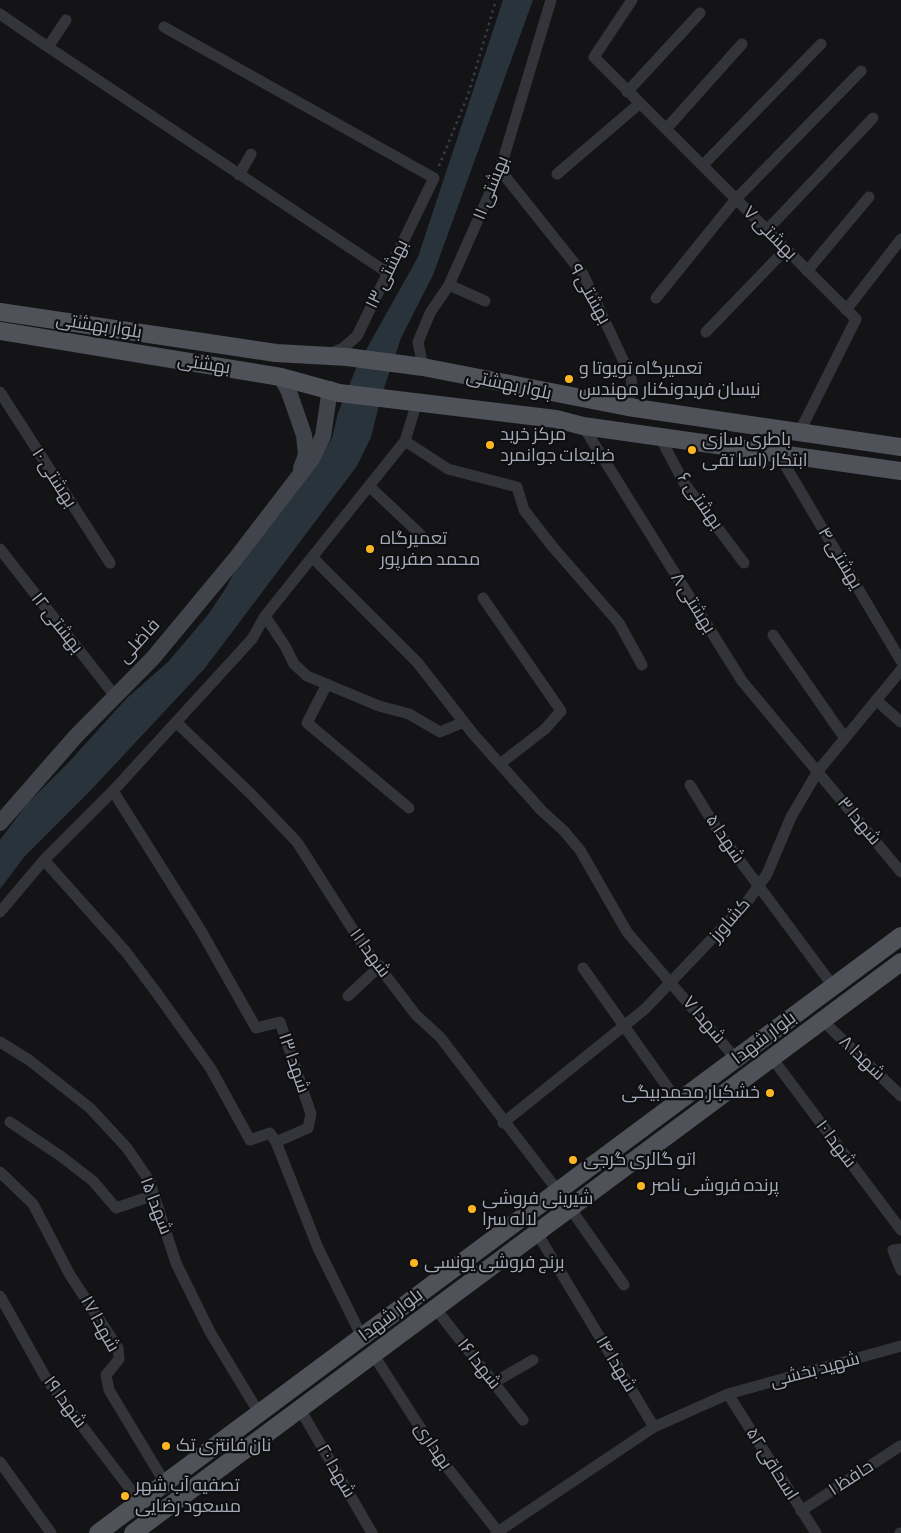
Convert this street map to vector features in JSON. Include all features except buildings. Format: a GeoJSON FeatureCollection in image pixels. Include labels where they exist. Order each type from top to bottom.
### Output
{"type":"FeatureCollection","features":[{"type":"Feature","properties":{"kind":"main road","name":"بلوار بهشتی"},"geometry":{"type":"LineString","coordinates":[[0,312],[276,353],[347,356],[418,366],[531,390],[628,407],[901,447]]}},
{"type":"Feature","properties":{"kind":"main road","name":"بهشتی"},"geometry":{"type":"LineString","coordinates":[[0,331],[281,377],[335,391],[412,401]]}},
{"type":"Feature","properties":{"kind":"main road","name":"فاضلی"},"geometry":{"type":"LineString","coordinates":[[281,377],[289,392],[304,435],[306,455],[298,477]]}},
{"type":"Feature","properties":{"kind":"main road"},"geometry":{"type":"LineString","coordinates":[[525,416],[531,390]]}},
{"type":"Feature","properties":{"kind":"main road","name":"فاضلی"},"geometry":{"type":"LineString","coordinates":[[0,823],[76,736],[153,658],[236,558],[312,460],[323,436],[335,391]]}},
{"type":"Feature","properties":{"kind":"main road"},"geometry":{"type":"LineString","coordinates":[[556,419],[557,395]]}},
{"type":"Feature","properties":{"kind":"main road","name":"بلوار بهشتی"},"geometry":{"type":"LineString","coordinates":[[412,401],[556,419],[583,426],[901,471]]}},
{"type":"Feature","properties":{"kind":"main road","name":"بلوار شهدا"},"geometry":{"type":"LineString","coordinates":[[98,1533],[901,936]]}},
{"type":"Feature","properties":{"kind":"main road","name":"بلوار شهدا"},"geometry":{"type":"LineString","coordinates":[[133,1533],[901,962]]}},
{"type":"Feature","properties":{"kind":"street","name":"بهشتی ۱۱"},"geometry":{"type":"LineString","coordinates":[[418,366],[418,342],[430,313],[449,285],[500,170],[551,0]]}},
{"type":"Feature","properties":{"kind":"street","name":"بهشتی ۷"},"geometry":{"type":"LineString","coordinates":[[632,0],[594,57],[639,104],[704,164],[846,310]]}},
{"type":"Feature","properties":{"kind":"street"},"geometry":{"type":"LineString","coordinates":[[0,14],[388,273]]}},
{"type":"Feature","properties":{"kind":"street"},"geometry":{"type":"LineString","coordinates":[[627,92],[700,14]]}},
{"type":"Feature","properties":{"kind":"street"},"geometry":{"type":"LineString","coordinates":[[48,47],[66,20]]}},
{"type":"Feature","properties":{"kind":"street"},"geometry":{"type":"LineString","coordinates":[[164,27],[434,178]]}},
{"type":"Feature","properties":{"kind":"street"},"geometry":{"type":"LineString","coordinates":[[666,128],[742,44]]}},
{"type":"Feature","properties":{"kind":"street"},"geometry":{"type":"LineString","coordinates":[[704,164],[821,44]]}},
{"type":"Feature","properties":{"kind":"street"},"geometry":{"type":"LineString","coordinates":[[656,298],[736,198],[861,71]]}},
{"type":"Feature","properties":{"kind":"street"},"geometry":{"type":"LineString","coordinates":[[557,174],[639,104]]}},
{"type":"Feature","properties":{"kind":"street"},"geometry":{"type":"LineString","coordinates":[[768,230],[873,118]]}},
{"type":"Feature","properties":{"kind":"street"},"geometry":{"type":"LineString","coordinates":[[239,174],[251,154]]}},
{"type":"Feature","properties":{"kind":"street","name":"بهشتی ۹"},"geometry":{"type":"LineString","coordinates":[[500,170],[583,274],[631,377],[632,386],[628,407]]}},
{"type":"Feature","properties":{"kind":"street","name":"بهشتی ۱۳"},"geometry":{"type":"LineString","coordinates":[[325,356],[342,348],[356,336],[434,178]]}},
{"type":"Feature","properties":{"kind":"street"},"geometry":{"type":"LineString","coordinates":[[807,271],[869,197]]}},
{"type":"Feature","properties":{"kind":"street"},"geometry":{"type":"LineString","coordinates":[[799,432],[856,319],[846,310],[901,239]]}},
{"type":"Feature","properties":{"kind":"street"},"geometry":{"type":"LineString","coordinates":[[706,332],[786,249]]}},
{"type":"Feature","properties":{"kind":"street"},"geometry":{"type":"LineString","coordinates":[[449,285],[486,301]]}},
{"type":"Feature","properties":{"kind":"street","name":"بهشتی ۱۰"},"geometry":{"type":"LineString","coordinates":[[0,392],[110,563]]}},
{"type":"Feature","properties":{"kind":"street"},"geometry":{"type":"LineString","coordinates":[[0,912],[44,860],[113,791],[252,640],[265,616],[405,441],[412,401]]}},
{"type":"Feature","properties":{"kind":"street","name":"بهشتی ۸"},"geometry":{"type":"LineString","coordinates":[[583,426],[742,681],[818,771]]}},
{"type":"Feature","properties":{"kind":"street","name":"بهشتی ۶"},"geometry":{"type":"LineString","coordinates":[[660,437],[684,482],[744,563]]}},
{"type":"Feature","properties":{"kind":"street"},"geometry":{"type":"LineString","coordinates":[[405,441],[448,469],[517,487],[524,510],[552,546],[619,623],[642,665]]}},
{"type":"Feature","properties":{"kind":"street","name":"یهشتی ۴"},"geometry":{"type":"LineString","coordinates":[[779,455],[901,661]]}},
{"type":"Feature","properties":{"kind":"street"},"geometry":{"type":"LineString","coordinates":[[370,487],[421,535]]}},
{"type":"Feature","properties":{"kind":"street","name":"بهشتی ۱۲"},"geometry":{"type":"LineString","coordinates":[[0,549],[115,696]]}},
{"type":"Feature","properties":{"kind":"street","name":"شهدا ۷"},"geometry":{"type":"LineString","coordinates":[[312,557],[417,662],[500,764],[580,850],[627,932],[672,982],[736,1059]]}},
{"type":"Feature","properties":{"kind":"street"},"geometry":{"type":"LineString","coordinates":[[483,598],[561,711],[545,729],[500,764]]}},
{"type":"Feature","properties":{"kind":"street"},"geometry":{"type":"LineString","coordinates":[[265,616],[285,646],[294,664],[307,676],[379,706],[409,714],[440,732],[464,722]]}},
{"type":"Feature","properties":{"kind":"street"},"geometry":{"type":"LineString","coordinates":[[773,635],[844,737]]}},
{"type":"Feature","properties":{"kind":"street","name":"کشاورز"},"geometry":{"type":"LineString","coordinates":[[503,1123],[624,1026],[672,982],[717,936],[767,874],[791,818],[818,771],[901,670]]}},
{"type":"Feature","properties":{"kind":"street"},"geometry":{"type":"LineString","coordinates":[[327,684],[307,723],[409,808]]}},
{"type":"Feature","properties":{"kind":"street"},"geometry":{"type":"LineString","coordinates":[[876,700],[901,722]]}},
{"type":"Feature","properties":{"kind":"street","name":"شهدا ۱۱"},"geometry":{"type":"LineString","coordinates":[[176,722],[252,794],[297,842],[364,947],[416,1015],[440,1037],[503,1123],[558,1191]]}},
{"type":"Feature","properties":{"kind":"street","name":"شهدا ۳"},"geometry":{"type":"LineString","coordinates":[[818,771],[901,872]]}},
{"type":"Feature","properties":{"kind":"street","name":"شهدا ۵"},"geometry":{"type":"LineString","coordinates":[[690,785],[720,834],[833,986]]}},
{"type":"Feature","properties":{"kind":"street","name":"شهدا ۱۳"},"geometry":{"type":"LineString","coordinates":[[113,791],[200,929],[237,991],[256,1028],[280,1022],[311,1114],[308,1128],[276,1142]]}},
{"type":"Feature","properties":{"kind":"street"},"geometry":{"type":"LineString","coordinates":[[44,860],[126,952],[156,992],[211,1068],[250,1140],[270,1133],[276,1142],[318,1248],[362,1337]]}},
{"type":"Feature","properties":{"kind":"street"},"geometry":{"type":"LineString","coordinates":[[348,996],[380,966]]}},
{"type":"Feature","properties":{"kind":"street"},"geometry":{"type":"LineString","coordinates":[[584,968],[678,1102]]}},
{"type":"Feature","properties":{"kind":"street","name":"شهدا ۸"},"geometry":{"type":"LineString","coordinates":[[822,1020],[901,1096]]}},
{"type":"Feature","properties":{"kind":"street","name":"شهدا ۱۵"},"geometry":{"type":"LineString","coordinates":[[0,1042],[29,1060],[90,1108],[127,1148],[149,1180],[176,1263],[189,1285],[210,1332],[259,1413]]}},
{"type":"Feature","properties":{"kind":"street","name":"شهدا ۱۰"},"geometry":{"type":"LineString","coordinates":[[772,1058],[901,1230]]}},
{"type":"Feature","properties":{"kind":"street"},"geometry":{"type":"LineString","coordinates":[[10,1122],[93,1181],[116,1208],[154,1195]]}},
{"type":"Feature","properties":{"kind":"street","name":"شهدا ۱۷"},"geometry":{"type":"LineString","coordinates":[[0,1172],[33,1204],[70,1275],[118,1348],[120,1359],[106,1375],[108,1390],[165,1483]]}},
{"type":"Feature","properties":{"kind":"street"},"geometry":{"type":"LineString","coordinates":[[570,1208],[624,1286]]}},
{"type":"Feature","properties":{"kind":"street","name":"شهدا ۱۴"},"geometry":{"type":"LineString","coordinates":[[537,1233],[654,1427]]}},
{"type":"Feature","properties":{"kind":"street"},"geometry":{"type":"LineString","coordinates":[[901,1249],[893,1250],[901,1270]]}},
{"type":"Feature","properties":{"kind":"street","name":"شهدا ۱۹"},"geometry":{"type":"LineString","coordinates":[[0,1296],[47,1380],[140,1502]]}},
{"type":"Feature","properties":{"kind":"street","name":"شهدا ۱۶"},"geometry":{"type":"LineString","coordinates":[[435,1308],[523,1420]]}},
{"type":"Feature","properties":{"kind":"street","name":"شهید بخشی"},"geometry":{"type":"LineString","coordinates":[[728,1394],[901,1346]]}},
{"type":"Feature","properties":{"kind":"street","name":"بهداری"},"geometry":{"type":"LineString","coordinates":[[373,1354],[439,1457],[498,1533]]}},
{"type":"Feature","properties":{"kind":"street"},"geometry":{"type":"LineString","coordinates":[[493,1382],[532,1360]]}},
{"type":"Feature","properties":{"kind":"street"},"geometry":{"type":"LineString","coordinates":[[498,1533],[654,1427],[728,1394]]}},
{"type":"Feature","properties":{"kind":"street","name":"اسحاقی ۵۲"},"geometry":{"type":"LineString","coordinates":[[728,1394],[815,1533]]}},
{"type":"Feature","properties":{"kind":"street","name":"شهدا ۲۰"},"geometry":{"type":"LineString","coordinates":[[300,1409],[372,1533]]}},
{"type":"Feature","properties":{"kind":"street","name":"حافظ ۱"},"geometry":{"type":"LineString","coordinates":[[802,1511],[900,1446]]}},
{"type":"Feature","properties":{"kind":"street"},"geometry":{"type":"LineString","coordinates":[[0,1462],[51,1533]]}},
{"type":"Feature","properties":{"kind":"path"},"geometry":{"type":"LineString","coordinates":[[434,178],[468,95],[496,0]]}},
{"type":"Feature","properties":{"kind":"shaded area"},"geometry":{"type":"Polygon","coordinates":[[[503,0],[533,0],[433,275],[401,338],[381,397],[371,437],[357,466],[205,668],[90,791],[25,856],[0,889],[0,840],[26,805],[68,763],[127,698],[168,662],[207,616],[226,588],[239,563],[314,467],[332,438],[338,413],[357,366],[418,257],[503,0]]]}},
{"type":"Feature","properties":{"kind":"place","name":"تعمیرگاه تویوتا و نیسان فریدونکنار مهندس"},"geometry":{"type":"Point","coordinates":[569,379]}},
{"type":"Feature","properties":{"kind":"place","name":"مرکز خرید ضایعات جوانمرد"},"geometry":{"type":"Point","coordinates":[490,445]}},
{"type":"Feature","properties":{"kind":"place","name":"باطری سازی ابتکار (اسا تقی"},"geometry":{"type":"Point","coordinates":[692,450]}},
{"type":"Feature","properties":{"kind":"place","name":"تعمیرگاه محمد صفرپور"},"geometry":{"type":"Point","coordinates":[370,549]}},
{"type":"Feature","properties":{"kind":"place","name":"خشکبار محمدبیگی"},"geometry":{"type":"Point","coordinates":[770,1093]}},
{"type":"Feature","properties":{"kind":"place","name":"اتو گالری گرجی"},"geometry":{"type":"Point","coordinates":[573,1160]}},
{"type":"Feature","properties":{"kind":"place","name":"پرنده فروشی ناصر"},"geometry":{"type":"Point","coordinates":[641,1186]}},
{"type":"Feature","properties":{"kind":"place","name":"شیرینی فروشی لاله سرا"},"geometry":{"type":"Point","coordinates":[472,1209]}},
{"type":"Feature","properties":{"kind":"place","name":"برنج فروشی یونسی"},"geometry":{"type":"Point","coordinates":[414,1263]}},
{"type":"Feature","properties":{"kind":"place","name":"نان فانتزی تک"},"geometry":{"type":"Point","coordinates":[166,1446]}},
{"type":"Feature","properties":{"kind":"place","name":"تصفیه آب شهر مسعود رضایی"},"geometry":{"type":"Point","coordinates":[125,1496]}}]}
